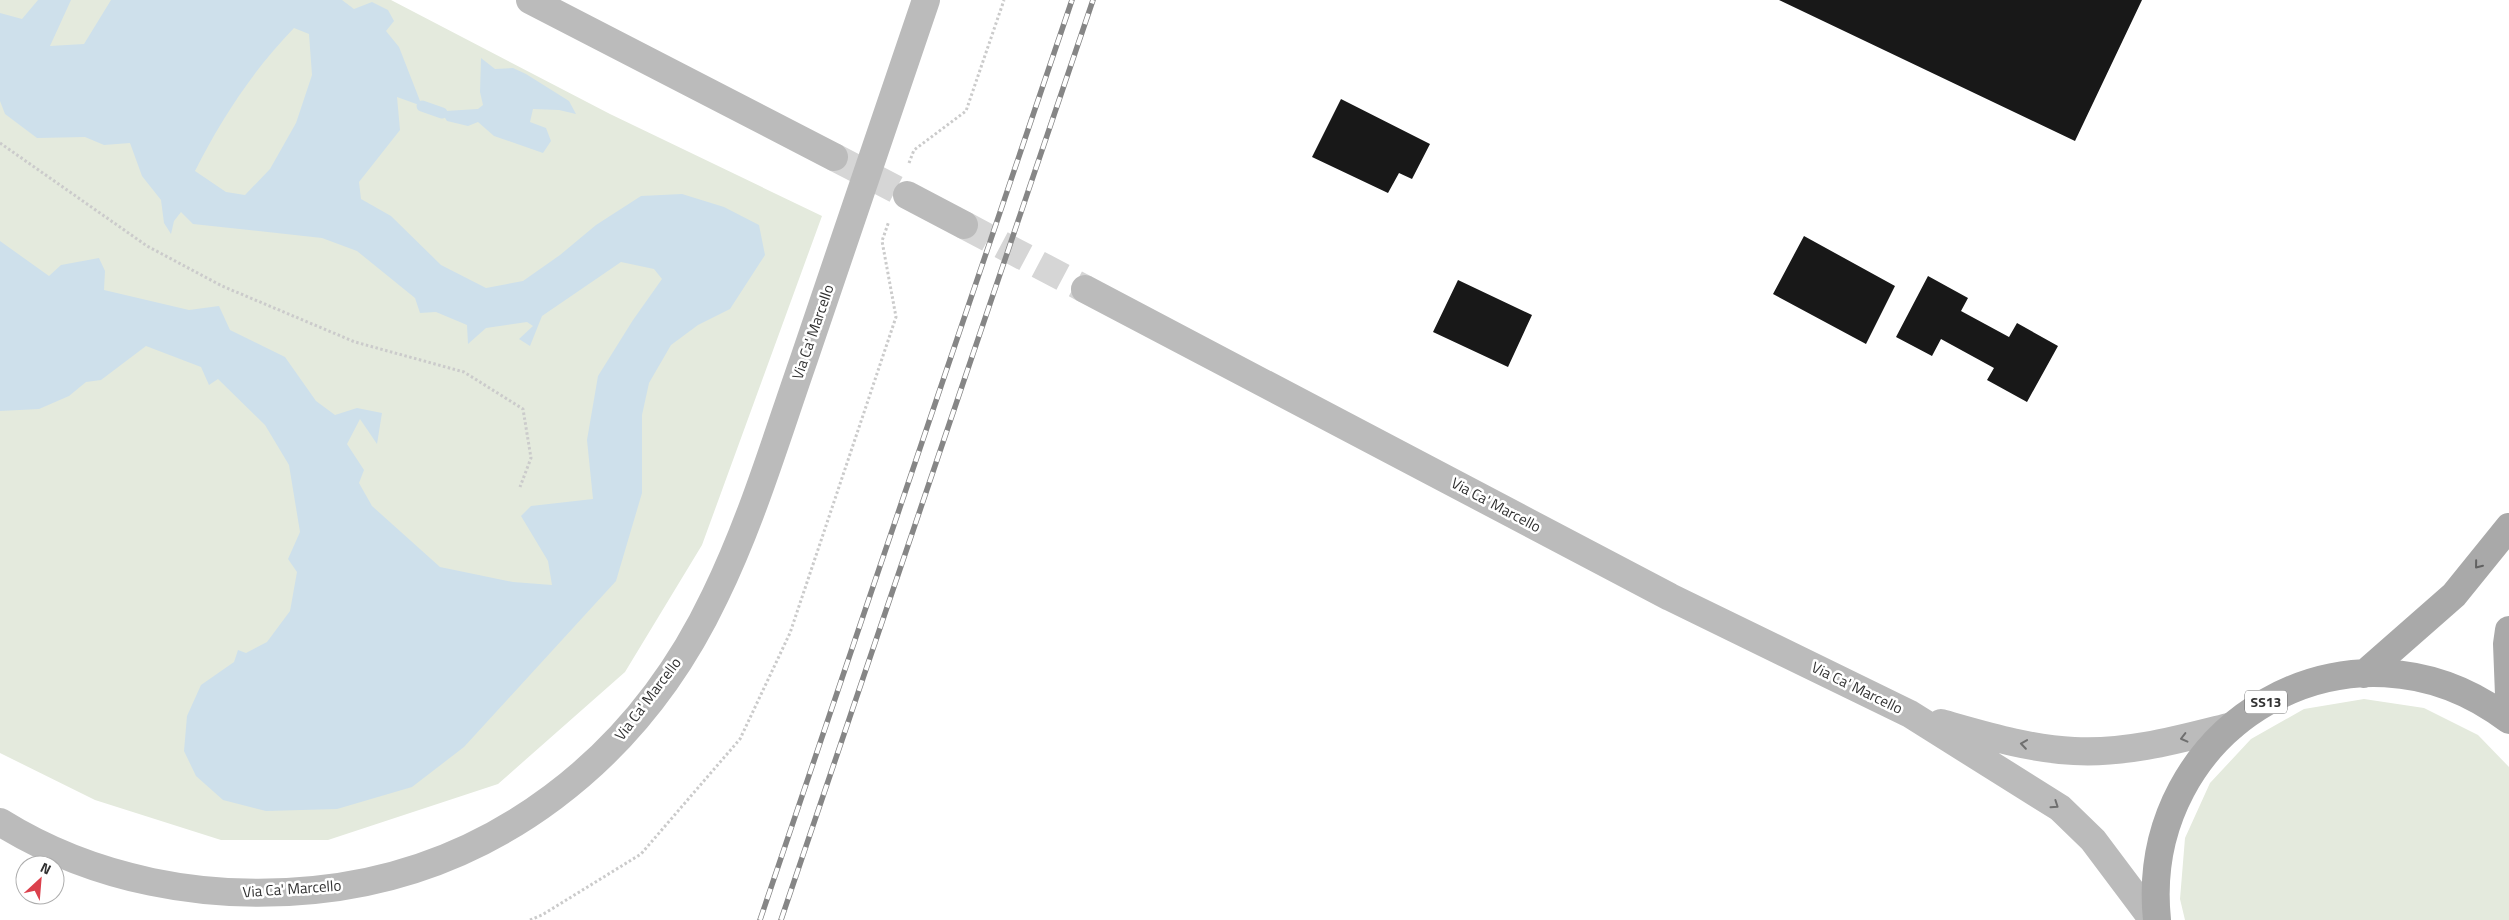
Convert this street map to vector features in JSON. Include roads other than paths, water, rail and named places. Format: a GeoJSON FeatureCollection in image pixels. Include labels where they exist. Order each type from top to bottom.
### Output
{"type":"FeatureCollection","features":[{"type":"Feature","properties":{"kind":"main road"},"geometry":{"type":"LineString","coordinates":[[530,0],[834,157]]}},
{"type":"Feature","properties":{"kind":"main road","name":"Via Ca' Marcello"},"geometry":{"type":"LineString","coordinates":[[0,822],[54,850],[99,868],[146,881],[195,890],[244,893],[292,892],[372,881],[411,871],[449,857],[521,821],[585,773],[641,715],[665,682],[715,598],[750,513],[926,0]]}},
{"type":"Feature","properties":{"kind":"main road"},"geometry":{"type":"LineString","coordinates":[[899,204],[964,225]]}},
{"type":"Feature","properties":{"kind":"main road","name":"Via Ca' Marcello"},"geometry":{"type":"LineString","coordinates":[[1085,289],[1662,593],[1910,714]]}},
{"type":"Feature","properties":{"kind":"main road"},"geometry":{"type":"LineString","coordinates":[[2364,674],[2454,595],[2509,527]]}},
{"type":"Feature","properties":{"kind":"main road"},"geometry":{"type":"LineString","coordinates":[[2509,630],[2507,644],[2509,695]]}},
{"type":"Feature","properties":{"kind":"main road","name":"SS13"},"geometry":{"type":"LineString","coordinates":[[2155,920],[2155,876],[2159,851],[2174,804],[2198,761],[2232,726],[2251,711],[2294,689],[2317,681],[2388,672],[2436,683],[2481,701],[2509,720]]}},
{"type":"Feature","properties":{"kind":"main road"},"geometry":{"type":"LineString","coordinates":[[1910,714],[2012,742],[2074,751],[2134,748],[2232,726]]}},
{"type":"Feature","properties":{"kind":"main road"},"geometry":{"type":"LineString","coordinates":[[1910,714],[2060,808],[2092,840],[2155,920]]}},
{"type":"Feature","properties":{"kind":"water"},"geometry":{"type":"Polygon","coordinates":[[[38,0],[71,0],[50,46],[84,44],[111,0],[342,0],[354,9],[372,2],[388,10],[394,21],[386,31],[399,47],[422,106],[397,97],[400,130],[359,182],[361,199],[391,216],[441,265],[486,288],[523,281],[560,255],[596,225],[641,196],[682,194],[724,207],[759,225],[765,255],[730,309],[698,325],[671,345],[649,383],[642,415],[642,493],[616,581],[464,747],[412,787],[337,809],[266,811],[223,800],[196,776],[184,751],[187,716],[201,685],[234,662],[238,650],[246,653],[267,642],[290,611],[297,572],[288,559],[300,532],[289,465],[265,425],[218,379],[209,385],[201,367],[146,346],[101,380],[86,382],[69,396],[39,409],[0,411],[0,241],[49,276],[61,265],[99,258],[105,271],[104,290],[189,310],[219,306],[230,330],[285,357],[316,401],[335,415],[357,408],[382,413],[377,444],[360,419],[347,444],[364,470],[359,483],[372,506],[440,567],[513,582],[552,585],[548,561],[521,516],[531,506],[593,499],[587,440],[598,376],[633,320],[662,279],[654,269],[621,262],[542,316],[530,346],[519,339],[533,326],[527,322],[486,328],[468,344],[467,325],[436,312],[420,313],[415,298],[357,251],[322,238],[193,224],[181,212],[174,221],[171,234],[164,223],[161,200],[142,176],[130,143],[104,145],[85,137],[37,138],[5,114],[0,101],[0,13],[22,19],[38,0]],[[294,28],[265,60],[227,114],[195,171],[226,192],[245,195],[270,169],[296,123],[312,75],[309,34],[294,28]]]}},
{"type":"Feature","properties":{"kind":"water"},"geometry":{"type":"Polygon","coordinates":[[[481,58],[495,69],[513,68],[526,74],[569,101],[576,114],[559,110],[533,109],[530,122],[546,128],[551,141],[543,153],[494,136],[478,122],[468,126],[447,121],[442,113],[445,111],[478,109],[483,105],[480,92],[481,58]]]}},
{"type":"Feature","properties":{"kind":"waterway"},"geometry":{"type":"LineString","coordinates":[[422,106],[442,113]]}},
{"type":"Feature","properties":{"kind":"tunnel"},"geometry":{"type":"LineString","coordinates":[[834,157],[907,195]]}},
{"type":"Feature","properties":{"kind":"tunnel"},"geometry":{"type":"LineString","coordinates":[[964,225],[1085,289]]}},
{"type":"Feature","properties":{"kind":"railway"},"geometry":{"type":"LineString","coordinates":[[760,920],[1072,0]]}},
{"type":"Feature","properties":{"kind":"railway"},"geometry":{"type":"LineString","coordinates":[[781,920],[1093,0]]}}]}
